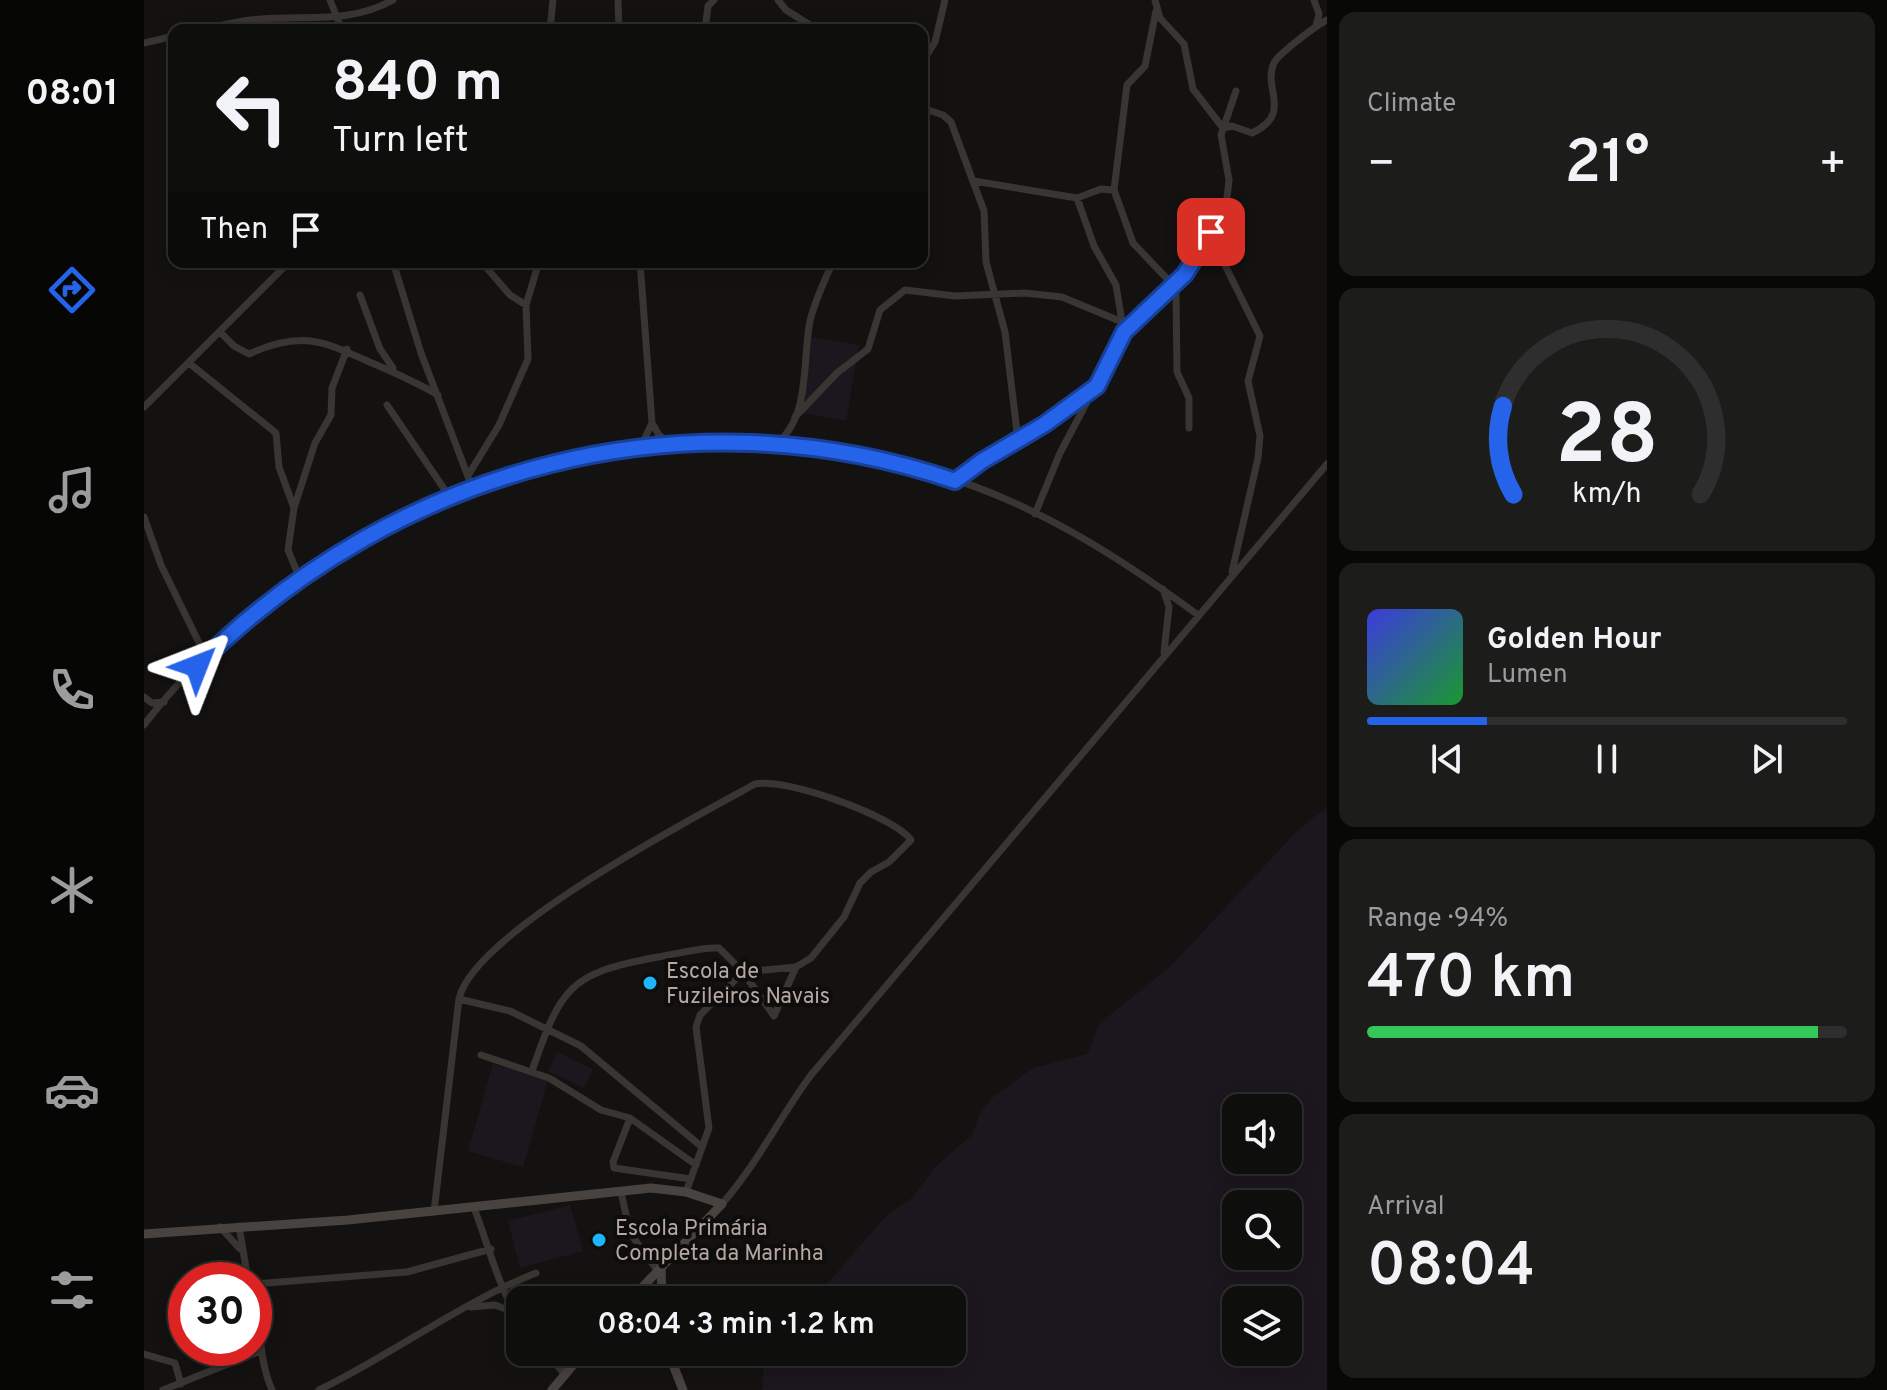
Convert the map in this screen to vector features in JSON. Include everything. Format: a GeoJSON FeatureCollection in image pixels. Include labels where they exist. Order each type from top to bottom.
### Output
{"type":"FeatureCollection","features":[{"type":"Feature","properties":{"kind":"street"},"geometry":{"type":"LineString","coordinates":[[330,0],[339,24]]}},
{"type":"Feature","properties":{"kind":"street"},"geometry":{"type":"LineString","coordinates":[[233,24],[260,19],[336,19],[372,11],[393,0]]}},
{"type":"Feature","properties":{"kind":"street"},"geometry":{"type":"LineString","coordinates":[[551,24],[553,0]]}},
{"type":"Feature","properties":{"kind":"street"},"geometry":{"type":"LineString","coordinates":[[706,24],[708,6],[714,0]]}},
{"type":"Feature","properties":{"kind":"street"},"geometry":{"type":"LineString","coordinates":[[778,0],[786,10],[808,24]]}},
{"type":"Feature","properties":{"kind":"street"},"geometry":{"type":"LineString","coordinates":[[928,53],[935,42],[945,0]]}},
{"type":"Feature","properties":{"kind":"street"},"geometry":{"type":"LineString","coordinates":[[1155,0],[1156,11],[1145,66],[1127,85],[1114,190],[1133,243],[1173,285],[1177,372],[1189,398],[1189,428]]}},
{"type":"Feature","properties":{"kind":"street"},"geometry":{"type":"LineString","coordinates":[[1314,0],[1318,8],[1316,26]]}},
{"type":"Feature","properties":{"kind":"street"},"geometry":{"type":"LineString","coordinates":[[619,24],[620,2]]}},
{"type":"Feature","properties":{"kind":"street"},"geometry":{"type":"LineString","coordinates":[[1156,11],[1184,44],[1193,89],[1223,128]]}},
{"type":"Feature","properties":{"kind":"street"},"geometry":{"type":"LineString","coordinates":[[1223,128],[1232,126],[1252,133],[1265,125],[1272,117],[1276,101],[1272,70],[1276,59],[1327,20]]}},
{"type":"Feature","properties":{"kind":"street"},"geometry":{"type":"LineString","coordinates":[[146,45],[168,38]]}},
{"type":"Feature","properties":{"kind":"street"},"geometry":{"type":"LineString","coordinates":[[1035,514],[1060,453],[1124,332],[1198,256],[1226,207],[1229,180],[1223,128],[1236,91]]}},
{"type":"Feature","properties":{"kind":"street"},"geometry":{"type":"LineString","coordinates":[[928,110],[943,115],[951,122],[984,211],[986,262],[997,295],[1012,373],[1018,440]]}},
{"type":"Feature","properties":{"kind":"street"},"geometry":{"type":"LineString","coordinates":[[974,181],[1077,198],[1101,189],[1114,190]]}},
{"type":"Feature","properties":{"kind":"street"},"geometry":{"type":"LineString","coordinates":[[1077,198],[1094,246],[1116,285],[1124,332]]}},
{"type":"Feature","properties":{"kind":"street"},"geometry":{"type":"LineString","coordinates":[[1198,256],[1222,259],[1260,336],[1248,381],[1260,436],[1258,458],[1230,578]]}},
{"type":"Feature","properties":{"kind":"street"},"geometry":{"type":"LineString","coordinates":[[144,407],[283,268]]}},
{"type":"Feature","properties":{"kind":"street"},"geometry":{"type":"LineString","coordinates":[[394,268],[472,487]]}},
{"type":"Feature","properties":{"kind":"street"},"geometry":{"type":"LineString","coordinates":[[487,268],[510,295],[526,305]]}},
{"type":"Feature","properties":{"kind":"street"},"geometry":{"type":"LineString","coordinates":[[469,474],[499,425],[528,359],[526,305],[537,268]]}},
{"type":"Feature","properties":{"kind":"street"},"geometry":{"type":"LineString","coordinates":[[640,268],[652,423],[659,435],[673,445]]}},
{"type":"Feature","properties":{"kind":"street"},"geometry":{"type":"LineString","coordinates":[[776,444],[790,430],[795,417],[807,365],[810,322],[831,268]]}},
{"type":"Feature","properties":{"kind":"street"},"geometry":{"type":"LineString","coordinates":[[795,417],[846,365],[868,349],[880,310],[902,292],[1062,297],[1122,322]]}},
{"type":"Feature","properties":{"kind":"street"},"geometry":{"type":"LineString","coordinates":[[360,295],[380,349],[394,370]]}},
{"type":"Feature","properties":{"kind":"street"},"geometry":{"type":"LineString","coordinates":[[220,332],[234,346],[249,354],[269,345],[314,341],[347,349],[394,370],[438,395]]}},
{"type":"Feature","properties":{"kind":"street"},"geometry":{"type":"LineString","coordinates":[[300,579],[288,550],[294,508],[315,443],[331,415],[332,388],[347,349]]}},
{"type":"Feature","properties":{"kind":"street"},"geometry":{"type":"LineString","coordinates":[[189,363],[272,427],[278,442],[279,467],[294,508]]}},
{"type":"Feature","properties":{"kind":"street"},"geometry":{"type":"LineString","coordinates":[[955,481],[1097,386]]}},
{"type":"Feature","properties":{"kind":"street"},"geometry":{"type":"LineString","coordinates":[[387,405],[449,496]]}},
{"type":"Feature","properties":{"kind":"street"},"geometry":{"type":"LineString","coordinates":[[635,448],[643,442],[652,423]]}},
{"type":"Feature","properties":{"kind":"street"},"geometry":{"type":"LineString","coordinates":[[790,430],[797,447]]}},
{"type":"Feature","properties":{"kind":"street"},"geometry":{"type":"LineString","coordinates":[[146,722],[249,616],[366,536],[472,487],[571,458],[635,448],[776,444],[845,452],[955,481],[1035,514],[1087,540],[1198,615]]}},
{"type":"Feature","properties":{"kind":"street"},"geometry":{"type":"LineString","coordinates":[[643,1286],[749,1172],[780,1118],[811,1075],[1327,464]]}},
{"type":"Feature","properties":{"kind":"street"},"geometry":{"type":"LineString","coordinates":[[144,517],[147,538],[206,657]]}},
{"type":"Feature","properties":{"kind":"street"},"geometry":{"type":"LineString","coordinates":[[1163,589],[1169,622],[1164,654]]}},
{"type":"Feature","properties":{"kind":"street"},"geometry":{"type":"LineString","coordinates":[[146,722],[146,698],[164,702]]}},
{"type":"Feature","properties":{"kind":"street"},"geometry":{"type":"LineString","coordinates":[[434,1212],[459,999],[470,972],[598,872],[755,784],[770,781],[814,791],[911,838],[889,862],[871,872],[860,883],[836,928],[811,958],[796,967],[743,972],[697,1021],[709,1128],[686,1192]]}},
{"type":"Feature","properties":{"kind":"street"},"geometry":{"type":"LineString","coordinates":[[532,1071],[547,1028],[560,1003],[576,985],[601,969],[713,948],[726,952],[774,1016],[796,967]]}},
{"type":"Feature","properties":{"kind":"street"},"geometry":{"type":"LineString","coordinates":[[459,999],[510,1011],[547,1028],[609,1065],[702,1147]]}},
{"type":"Feature","properties":{"kind":"street"},"geometry":{"type":"LineString","coordinates":[[481,1055],[532,1071],[601,1110],[630,1118],[696,1165]]}},
{"type":"Feature","properties":{"kind":"street"},"geometry":{"type":"LineString","coordinates":[[630,1118],[613,1162],[614,1168],[691,1179]]}},
{"type":"Feature","properties":{"kind":"street"},"geometry":{"type":"LineString","coordinates":[[144,1234],[434,1212],[651,1188],[686,1192],[722,1204]]}},
{"type":"Feature","properties":{"kind":"street"},"geometry":{"type":"LineString","coordinates":[[621,1192],[630,1233],[659,1268],[661,1286]]}},
{"type":"Feature","properties":{"kind":"street"},"geometry":{"type":"LineString","coordinates":[[474,1208],[506,1294]]}},
{"type":"Feature","properties":{"kind":"street"},"geometry":{"type":"LineString","coordinates":[[239,1226],[244,1262]]}},
{"type":"Feature","properties":{"kind":"street"},"geometry":{"type":"LineString","coordinates":[[220,1227],[242,1251]]}},
{"type":"Feature","properties":{"kind":"street"},"geometry":{"type":"LineString","coordinates":[[272,1283],[407,1272],[491,1249]]}},
{"type":"Feature","properties":{"kind":"street"},"geometry":{"type":"LineString","coordinates":[[319,1390],[502,1287],[536,1273]]}},
{"type":"Feature","properties":{"kind":"street"},"geometry":{"type":"LineString","coordinates":[[466,1308],[495,1305],[506,1310]]}},
{"type":"Feature","properties":{"kind":"street"},"geometry":{"type":"LineString","coordinates":[[144,1354],[175,1363],[181,1384]]}},
{"type":"Feature","properties":{"kind":"street"},"geometry":{"type":"LineString","coordinates":[[163,1390],[224,1366]]}},
{"type":"Feature","properties":{"kind":"street"},"geometry":{"type":"LineString","coordinates":[[265,1366],[273,1387]]}},
{"type":"Feature","properties":{"kind":"street"},"geometry":{"type":"LineString","coordinates":[[558,1366],[565,1375]]}},
{"type":"Feature","properties":{"kind":"street"},"geometry":{"type":"LineString","coordinates":[[552,1390],[572,1366]]}},
{"type":"Feature","properties":{"kind":"street"},"geometry":{"type":"LineString","coordinates":[[674,1366],[683,1390]]}},
{"type":"Feature","properties":{"kind":"shaded area"},"geometry":{"type":"Polygon","coordinates":[[[810,337],[859,345],[846,421],[797,412],[810,337]]]}},
{"type":"Feature","properties":{"kind":"shaded area"},"geometry":{"type":"Polygon","coordinates":[[[1327,807],[1327,1390],[762,1390],[764,1366],[966,1366],[966,1286],[825,1286],[886,1216],[913,1197],[935,1167],[972,1135],[980,1113],[993,1097],[1033,1068],[1088,1054],[1099,1024],[1172,965],[1296,832],[1327,807]]]}},
{"type":"Feature","properties":{"kind":"shaded area"},"geometry":{"type":"Polygon","coordinates":[[[557,1052],[593,1069],[584,1088],[548,1071],[557,1052]]]}},
{"type":"Feature","properties":{"kind":"shaded area"},"geometry":{"type":"Polygon","coordinates":[[[493,1064],[548,1080],[523,1167],[468,1151],[493,1064]]]}},
{"type":"Feature","properties":{"kind":"shaded area"},"geometry":{"type":"Polygon","coordinates":[[[570,1205],[583,1251],[520,1268],[508,1221],[570,1205]]]}},
{"type":"Feature","properties":{"kind":"place","name":"Escola de Fuzileiros Navais"},"geometry":{"type":"Point","coordinates":[650,983]}},
{"type":"Feature","properties":{"kind":"place","name":"Escola Primária Completa da Marinha"},"geometry":{"type":"Point","coordinates":[599,1240]}},
{"type":"Feature","properties":{"kind":"route"},"geometry":{"type":"LineString","coordinates":[[197,666],[249,616],[341,549],[390,522],[472,487],[571,458],[635,448],[776,444],[845,452],[955,481],[982,461],[1035,431],[1073,400],[1097,386],[1124,332],[1185,274],[1211,232]]}}]}
